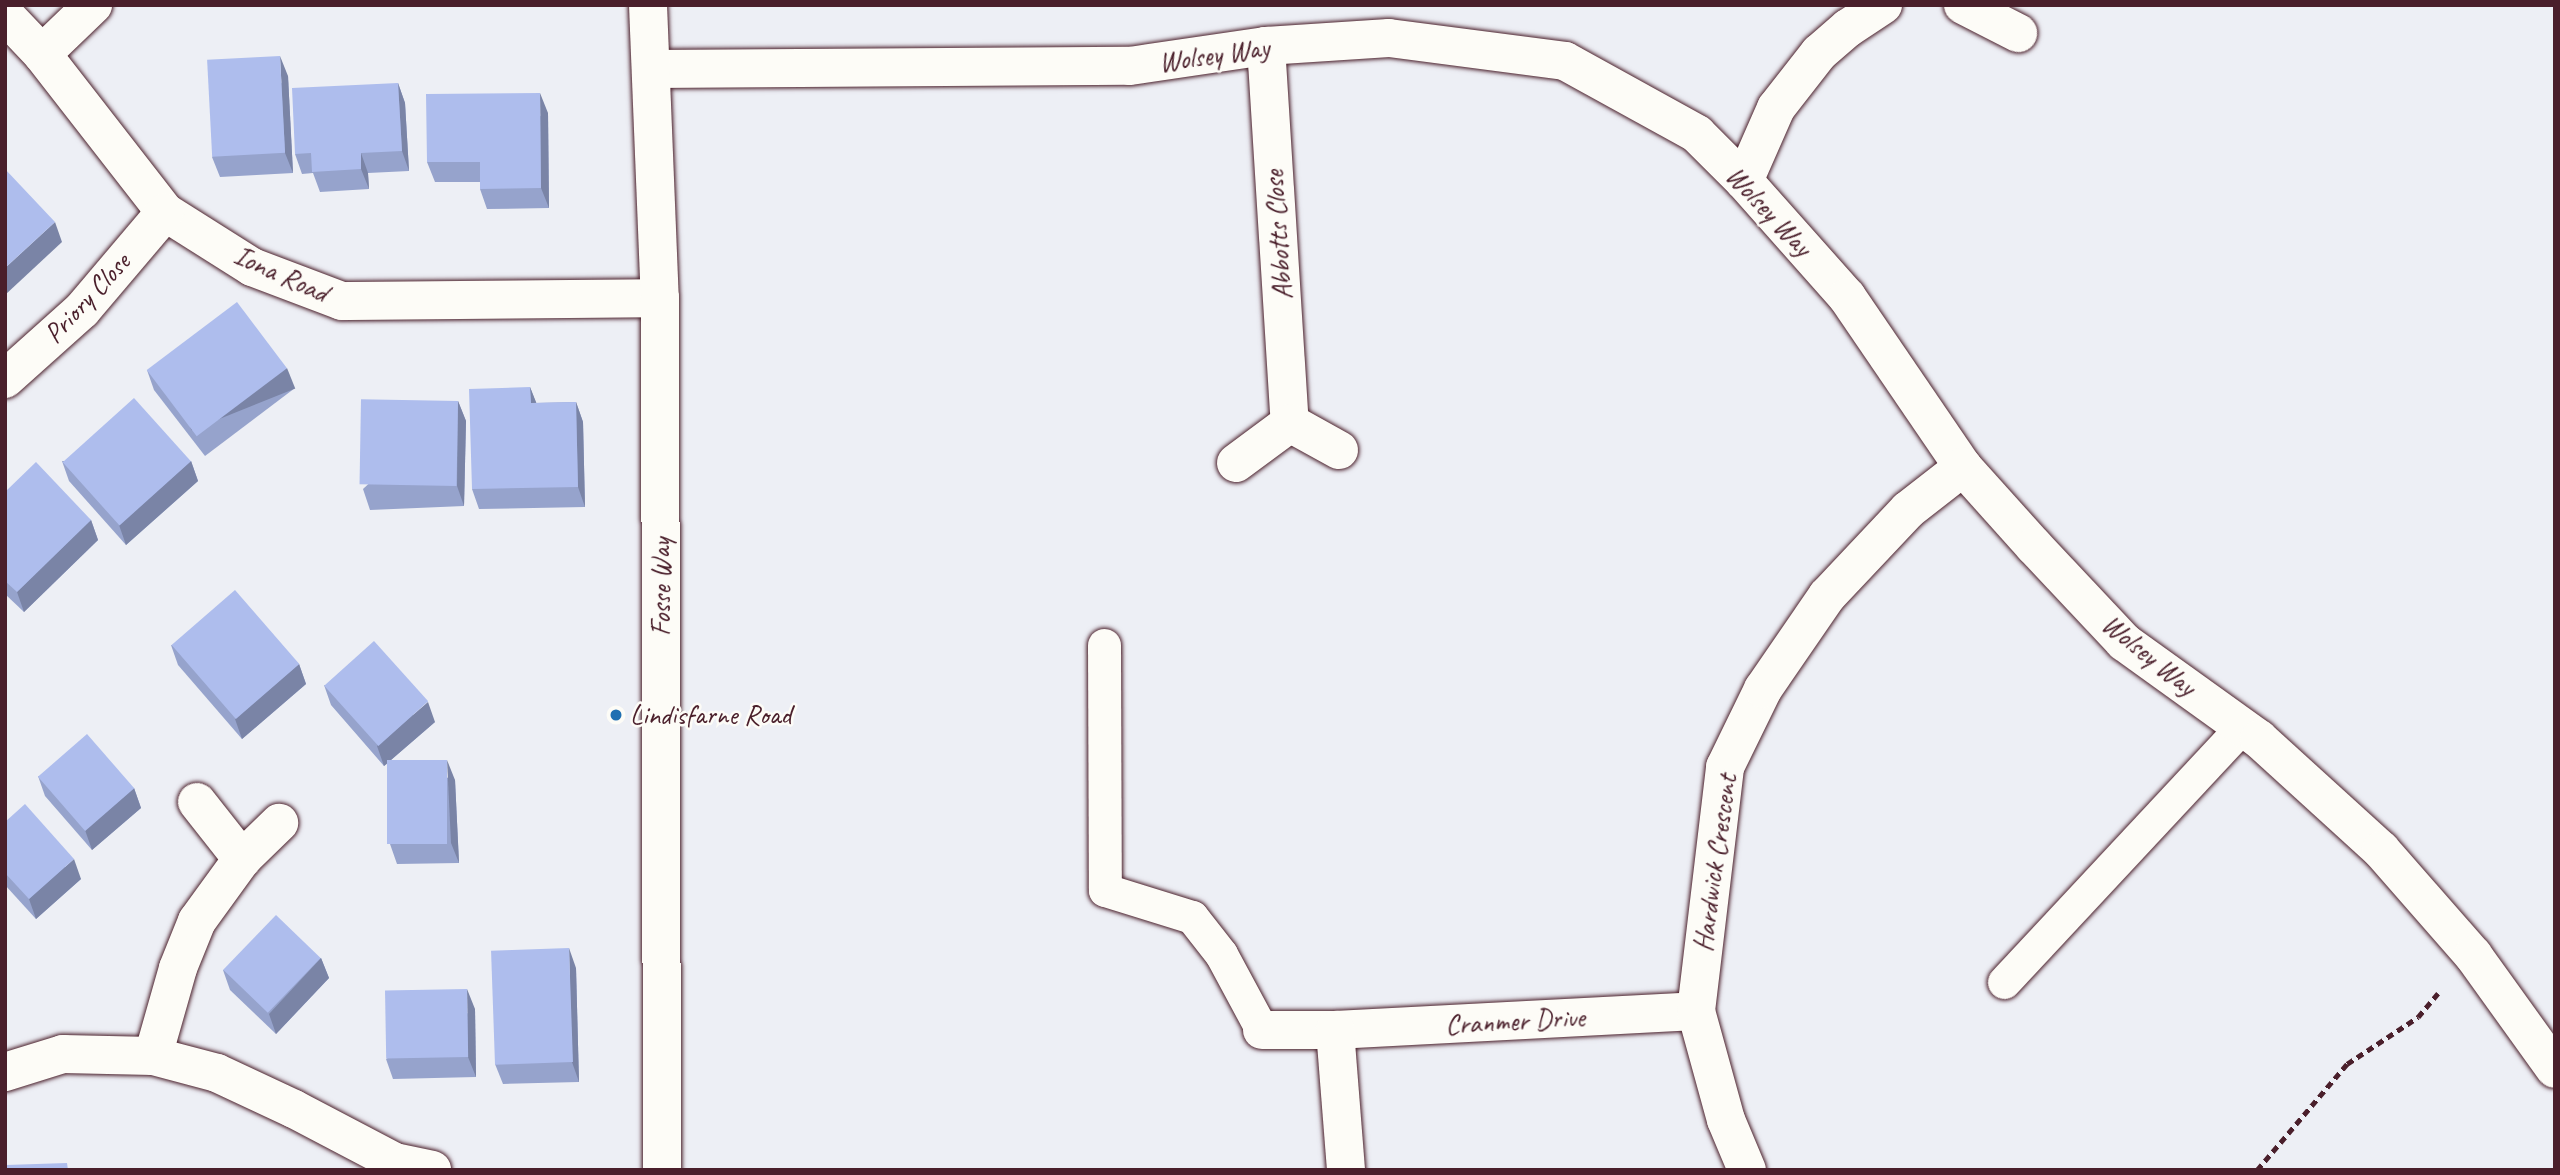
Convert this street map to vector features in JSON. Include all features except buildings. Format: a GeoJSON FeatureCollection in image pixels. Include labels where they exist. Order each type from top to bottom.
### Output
{"type":"FeatureCollection","features":[{"type":"Feature","properties":{"kind":"street"},"geometry":{"type":"LineString","coordinates":[[42,54],[93,5]]}},
{"type":"Feature","properties":{"kind":"street","name":"Fosse Way"},"geometry":{"type":"LineString","coordinates":[[648,5],[653,69],[660,298],[662,1170]]}},
{"type":"Feature","properties":{"kind":"street"},"geometry":{"type":"LineString","coordinates":[[1744,181],[1776,108],[1819,53],[1848,28],[1883,5]]}},
{"type":"Feature","properties":{"kind":"street"},"geometry":{"type":"LineString","coordinates":[[1963,5],[2018,33]]}},
{"type":"Feature","properties":{"kind":"street","name":"Iona Road"},"geometry":{"type":"LineString","coordinates":[[5,15],[42,54],[165,212],[252,267],[342,301],[660,298]]}},
{"type":"Feature","properties":{"kind":"street","name":"Wolsey Way"},"geometry":{"type":"LineString","coordinates":[[653,69],[1130,66],[1266,46],[1389,38],[1565,61],[1697,134],[1744,181],[1847,297],[1963,467],[2124,642],[2242,727],[2381,850],[2473,955],[2555,1069]]}},
{"type":"Feature","properties":{"kind":"street","name":"Abbotts Close"},"geometry":{"type":"LineString","coordinates":[[1266,46],[1290,423]]}},
{"type":"Feature","properties":{"kind":"street","name":"Priory Close"},"geometry":{"type":"LineString","coordinates":[[5,379],[82,310],[165,212]]}},
{"type":"Feature","properties":{"kind":"street"},"geometry":{"type":"LineString","coordinates":[[1236,463],[1290,423],[1339,450]]}},
{"type":"Feature","properties":{"kind":"street","name":"Hardwick Crescent"},"geometry":{"type":"LineString","coordinates":[[1747,1170],[1726,1120],[1696,1011],[1725,767],[1763,689],[1827,596],[1908,510],[1963,467]]}},
{"type":"Feature","properties":{"kind":"street"},"geometry":{"type":"LineString","coordinates":[[197,802],[242,859]]}},
{"type":"Feature","properties":{"kind":"street"},"geometry":{"type":"LineString","coordinates":[[153,1056],[178,968],[197,921],[242,859],[279,824]]}},
{"type":"Feature","properties":{"kind":"street","name":"Cranmer Drive"},"geometry":{"type":"LineString","coordinates":[[1262,1030],[1335,1030],[1696,1011]]}},
{"type":"Feature","properties":{"kind":"street"},"geometry":{"type":"LineString","coordinates":[[1335,1030],[1346,1170]]}},
{"type":"Feature","properties":{"kind":"street"},"geometry":{"type":"LineString","coordinates":[[5,1072],[63,1054],[153,1056],[217,1073],[294,1109],[395,1162],[432,1170]]}},
{"type":"Feature","properties":{"kind":"lane"},"geometry":{"type":"LineString","coordinates":[[1104,645],[1105,890],[1192,917],[1221,954],[1262,1030]]}},
{"type":"Feature","properties":{"kind":"lane"},"geometry":{"type":"LineString","coordinates":[[2004,982],[2242,727]]}},
{"type":"Feature","properties":{"kind":"path"},"geometry":{"type":"LineString","coordinates":[[2257,1170],[2347,1064],[2418,1017],[2473,955]]}},
{"type":"Feature","properties":{"kind":"place","name":"Lindisfarne Road"},"geometry":{"type":"Point","coordinates":[616,715]}}]}
